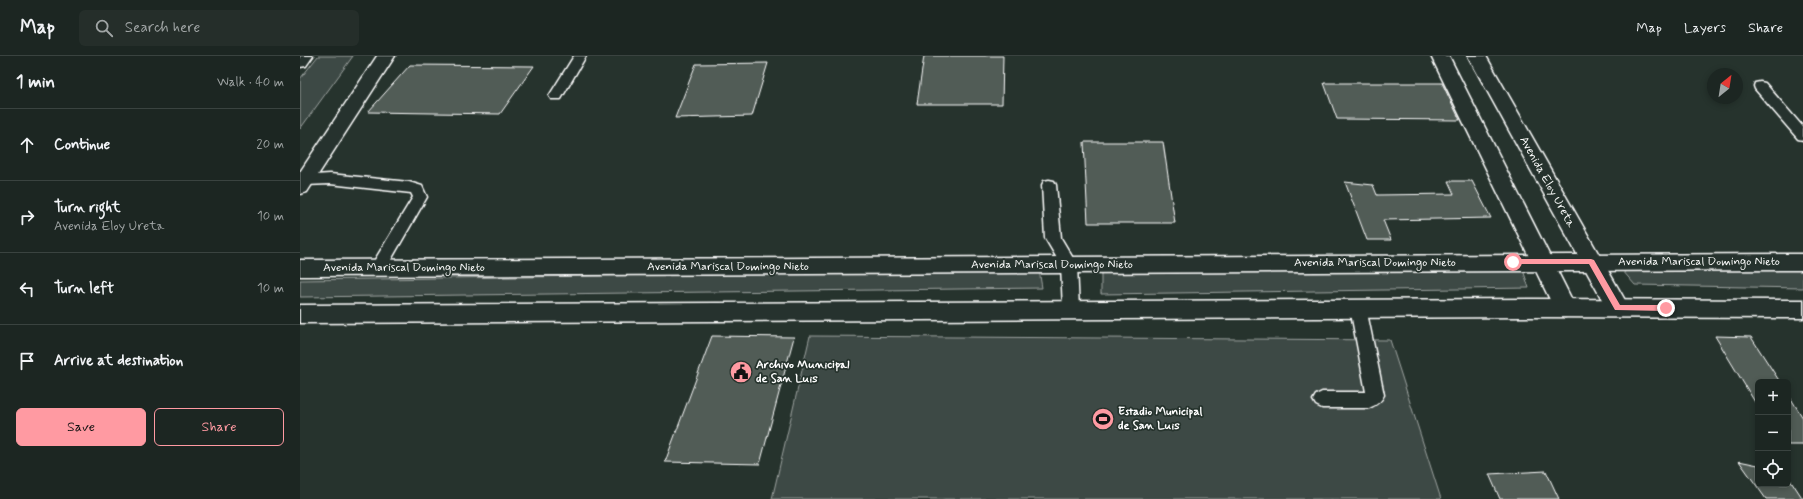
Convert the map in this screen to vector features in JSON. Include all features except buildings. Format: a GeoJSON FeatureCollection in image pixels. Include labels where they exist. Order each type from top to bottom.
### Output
{"type":"FeatureCollection","features":[{"type":"Feature","properties":{"kind":"main road"},"geometry":{"type":"LineString","coordinates":[[300,62],[304,56]]}},
{"type":"Feature","properties":{"kind":"main road"},"geometry":{"type":"LineString","coordinates":[[302,183],[386,56]]}},
{"type":"Feature","properties":{"kind":"main road","name":"Avenida Eloy Ureta"},"geometry":{"type":"LineString","coordinates":[[1440,56],[1488,112],[1591,262],[1618,308]]}},
{"type":"Feature","properties":{"kind":"main road","name":"Avenida Eloy Ureta"},"geometry":{"type":"LineString","coordinates":[[1477,56],[1488,112],[1543,262],[1565,308]]}},
{"type":"Feature","properties":{"kind":"main road","name":"Avenida Mariscal Domingo Nieto"},"geometry":{"type":"LineString","coordinates":[[300,268],[1803,262]]}},
{"type":"Feature","properties":{"kind":"main road"},"geometry":{"type":"LineString","coordinates":[[300,314],[1358,308],[1803,309]]}},
{"type":"Feature","properties":{"kind":"lane"},"geometry":{"type":"LineString","coordinates":[[556,96],[580,56]]}},
{"type":"Feature","properties":{"kind":"lane"},"geometry":{"type":"LineString","coordinates":[[1760,86],[1803,136]]}},
{"type":"Feature","properties":{"kind":"lane"},"geometry":{"type":"LineString","coordinates":[[302,183],[338,180],[409,187],[417,190],[420,197],[378,268]]}},
{"type":"Feature","properties":{"kind":"lane"},"geometry":{"type":"LineString","coordinates":[[1049,186],[1054,238],[1069,265],[1071,310]]}},
{"type":"Feature","properties":{"kind":"lane"},"geometry":{"type":"LineString","coordinates":[[1322,400],[1369,400],[1375,394],[1358,308]]}},
{"type":"Feature","properties":{"kind":"shaded area"},"geometry":{"type":"Polygon","coordinates":[[[318,56],[353,56],[300,129],[300,79],[318,56]]]}},
{"type":"Feature","properties":{"kind":"shaded area"},"geometry":{"type":"Polygon","coordinates":[[[1522,267],[1529,288],[1101,294],[1101,268],[1522,267]]]}},
{"type":"Feature","properties":{"kind":"shaded area"},"geometry":{"type":"Polygon","coordinates":[[[1039,270],[1042,288],[300,297],[300,280],[1039,270]]]}},
{"type":"Feature","properties":{"kind":"shaded area"},"geometry":{"type":"Polygon","coordinates":[[[1622,270],[1803,270],[1803,288],[1635,285],[1622,270]]]}},
{"type":"Feature","properties":{"kind":"shaded area","name":"Estadio Municipal de San Luis"},"geometry":{"type":"Polygon","coordinates":[[[810,336],[1390,340],[1441,499],[772,499],[810,336]]]}},
{"type":"Feature","properties":{"kind":"place","name":"Archivo Municipal de San Luis"},"geometry":{"type":"Point","coordinates":[741,372]}},
{"type":"Feature","properties":{"kind":"place","name":"Estadio Municipal de San Luis"},"geometry":{"type":"Point","coordinates":[1103,419]}},
{"type":"Feature","properties":{"kind":"route"},"geometry":{"type":"LineString","coordinates":[[1513,262],[1591,262],[1618,308],[1666,308]]}}]}
